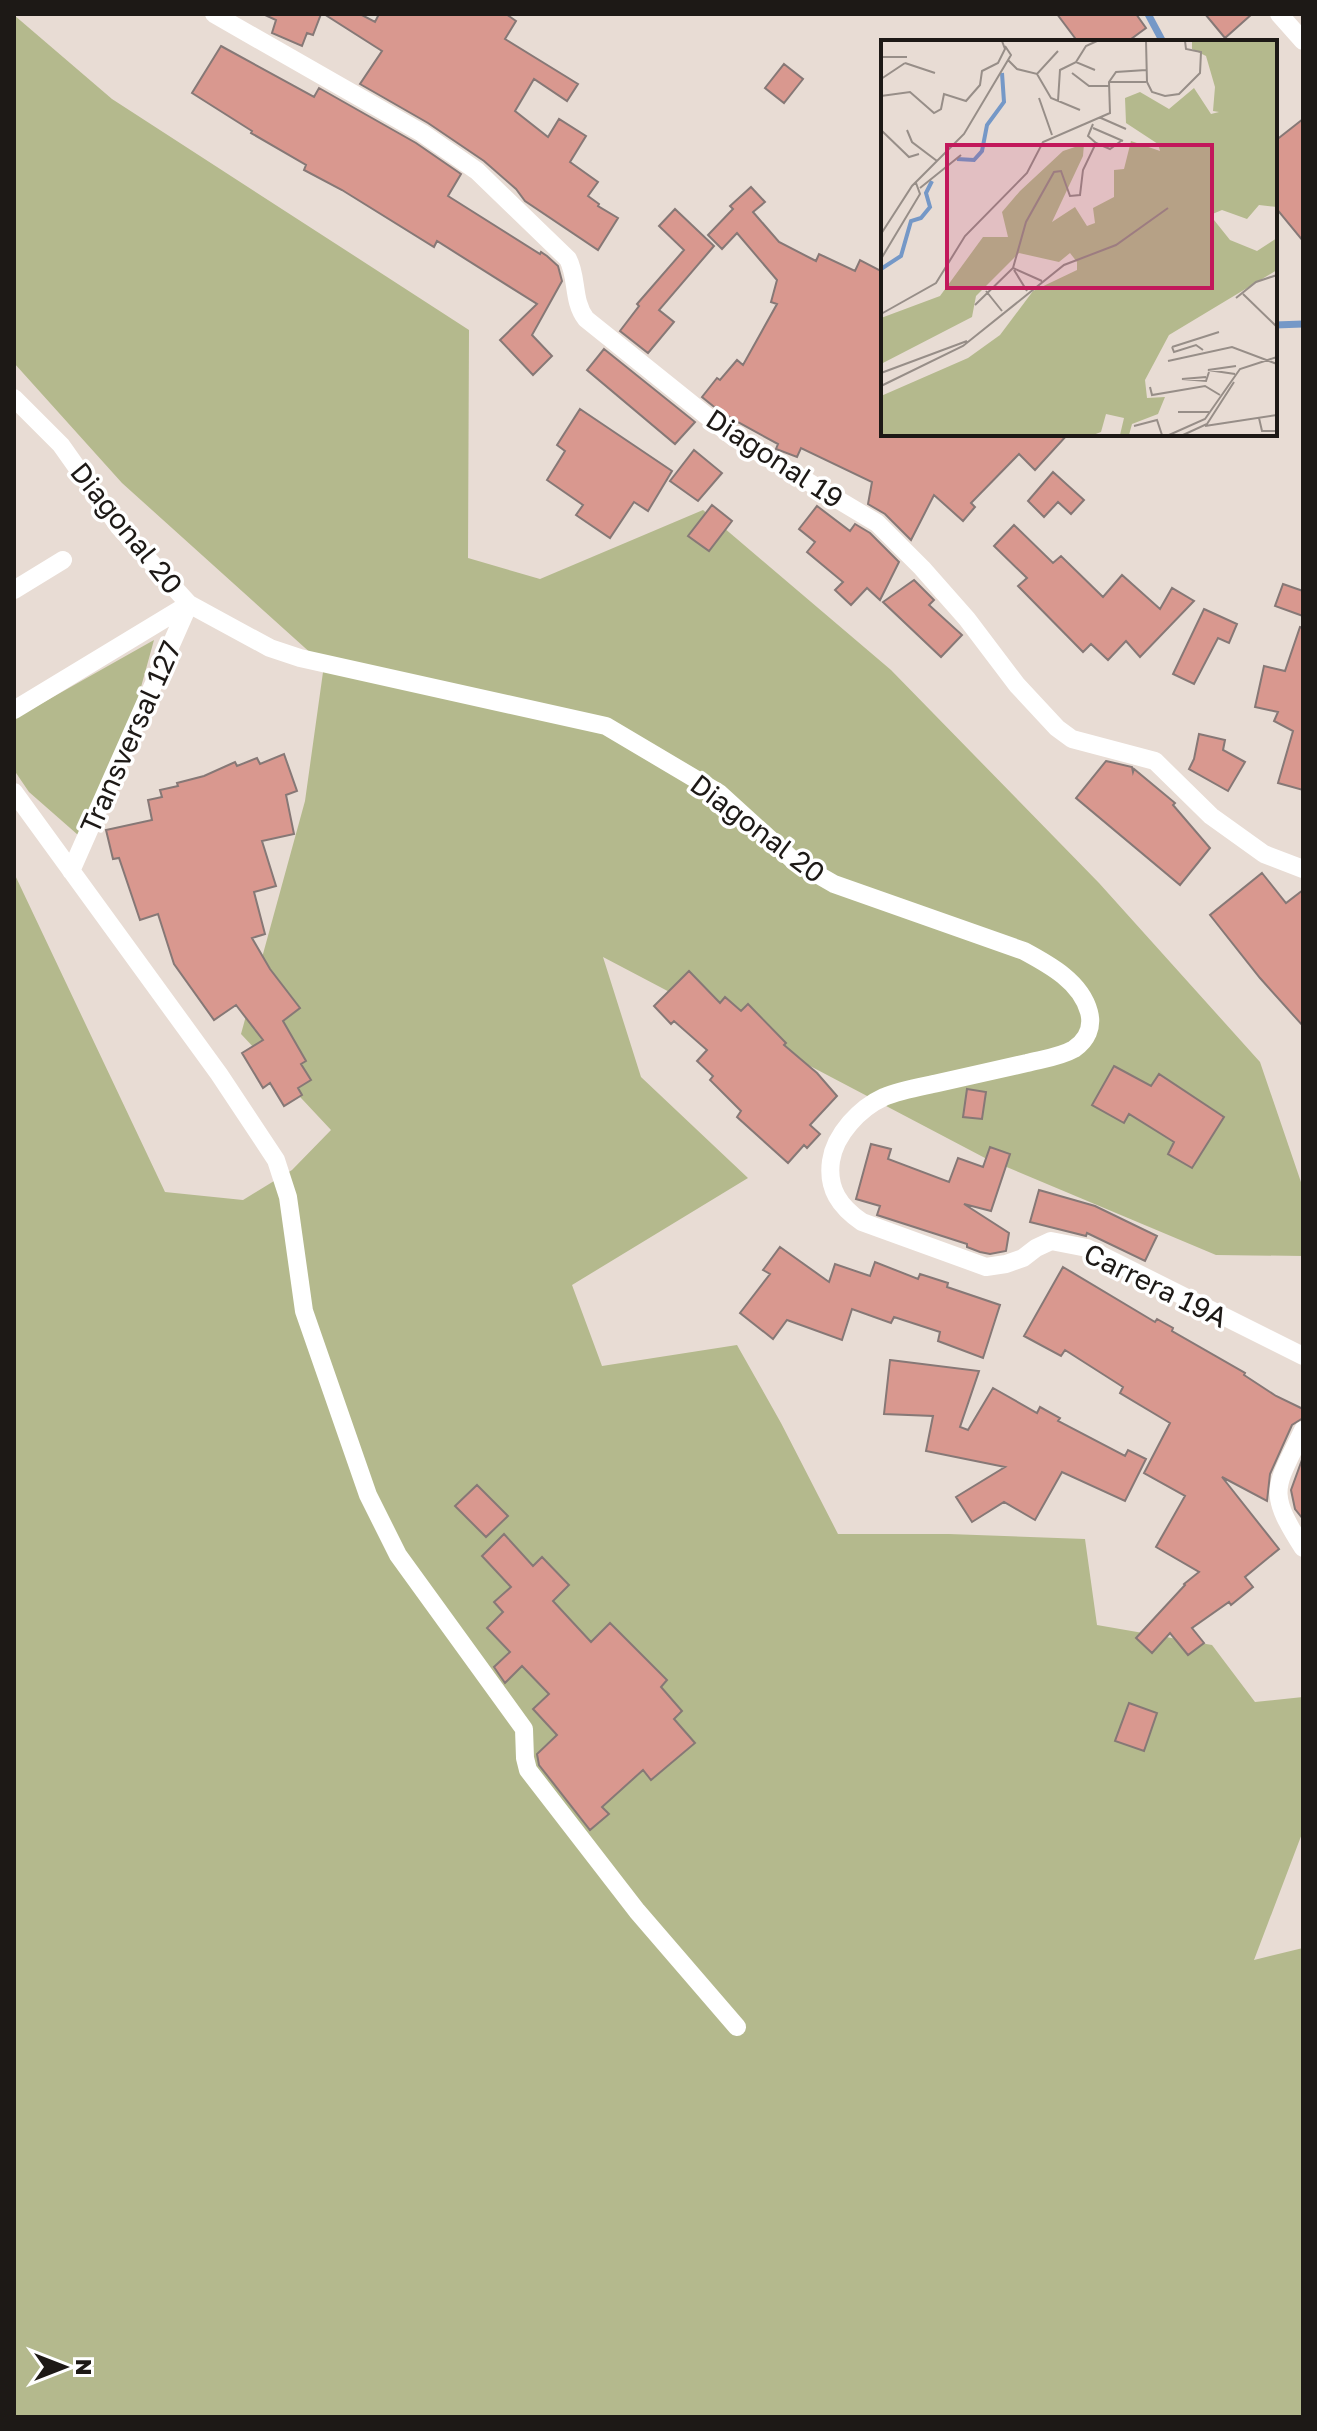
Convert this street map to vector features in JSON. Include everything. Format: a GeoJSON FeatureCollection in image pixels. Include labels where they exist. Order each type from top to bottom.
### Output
{"type":"FeatureCollection","features":[{"type":"Feature","properties":{"kind":"street","name":"Diagonal 19"},"geometry":{"type":"LineString","coordinates":[[214,14],[422,133],[477,171],[568,259],[573,268],[577,301],[586,319],[733,437],[877,523],[967,619],[1017,685],[1061,733],[1072,739],[1155,761],[1211,816],[1264,854],[1303,869]]}},
{"type":"Feature","properties":{"kind":"street"},"geometry":{"type":"LineString","coordinates":[[1279,14],[1303,41]]}},
{"type":"Feature","properties":{"kind":"street","name":"Diagonal 20"},"geometry":{"type":"LineString","coordinates":[[14,398],[61,445],[119,527],[189,604],[270,648],[300,658],[606,726],[719,793],[794,861],[834,884],[1024,951],[1049,965],[1073,985],[1084,999],[1091,1025],[1088,1035],[1076,1047],[1050,1057],[897,1093],[872,1104],[838,1141],[831,1159],[835,1195]]}},
{"type":"Feature","properties":{"kind":"street"},"geometry":{"type":"LineString","coordinates":[[14,590],[63,560]]}},
{"type":"Feature","properties":{"kind":"street"},"geometry":{"type":"LineString","coordinates":[[14,710],[189,604]]}},
{"type":"Feature","properties":{"kind":"street","name":"Transversal 127"},"geometry":{"type":"LineString","coordinates":[[71,871],[189,604]]}},
{"type":"Feature","properties":{"kind":"street"},"geometry":{"type":"LineString","coordinates":[[14,792],[219,1074],[276,1160],[288,1197],[304,1311],[368,1495],[398,1555],[524,1729],[528,1770],[637,1911],[737,2027]]}},
{"type":"Feature","properties":{"kind":"street","name":"Carrera 19A"},"geometry":{"type":"LineString","coordinates":[[835,1195],[846,1211],[862,1222],[986,1267],[1023,1258],[1051,1241],[1087,1248],[1303,1356]]}},
{"type":"Feature","properties":{"kind":"street"},"geometry":{"type":"LineString","coordinates":[[1303,1430],[1278,1482],[1277,1494],[1284,1517],[1303,1548]]}},
{"type":"Feature","properties":{"kind":"green space"},"geometry":{"type":"Polygon","coordinates":[[[14,15],[112,99],[469,330],[468,558],[540,579],[703,510],[891,670],[1099,883],[1260,1062],[1303,1188],[1303,1256],[1216,1255],[985,1158],[603,957],[641,1077],[748,1178],[572,1285],[602,1366],[737,1345],[838,1534],[1085,1539],[1097,1625],[1212,1645],[1255,1702],[1303,1697],[1303,1831],[1254,1960],[1303,1948],[1303,2417],[14,2417],[14,873],[165,1192],[243,1200],[292,1170],[331,1130],[241,1034],[305,801],[324,665],[122,483],[14,363],[14,15]]]}},
{"type":"Feature","properties":{"kind":"green space"},"geometry":{"type":"Polygon","coordinates":[[[154,640],[133,716],[78,835],[29,792],[14,770],[14,719],[154,640]]]}},
{"type":"Feature","properties":{"kind":"building"},"geometry":{"type":"Polygon","coordinates":[[[263,14],[321,14],[313,35],[307,33],[302,46],[272,33],[276,20],[263,14]]]}},
{"type":"Feature","properties":{"kind":"building"},"geometry":{"type":"Polygon","coordinates":[[[324,14],[360,14],[375,22],[379,14],[506,14],[516,21],[505,39],[578,84],[567,101],[534,79],[515,111],[548,137],[559,119],[586,136],[570,162],[598,182],[588,196],[618,218],[598,250],[525,201],[484,161],[428,123],[360,84],[382,51],[324,14]]]}},
{"type":"Feature","properties":{"kind":"building"},"geometry":{"type":"Polygon","coordinates":[[[1057,14],[1136,14],[1146,28],[1130,40],[1076,40],[1057,14]]]}},
{"type":"Feature","properties":{"kind":"building"},"geometry":{"type":"Polygon","coordinates":[[[1205,14],[1252,14],[1225,38],[1205,14]]]}},
{"type":"Feature","properties":{"kind":"building"},"geometry":{"type":"Polygon","coordinates":[[[221,46],[314,97],[319,88],[416,143],[461,174],[448,196],[541,252],[558,266],[562,281],[532,335],[552,356],[533,375],[500,340],[537,304],[437,241],[434,247],[304,170],[306,165],[192,93],[221,46]]]}},
{"type":"Feature","properties":{"kind":"building"},"geometry":{"type":"Polygon","coordinates":[[[784,64],[803,79],[784,103],[765,88],[784,64]]]}},
{"type":"Feature","properties":{"kind":"building"},"geometry":{"type":"Polygon","coordinates":[[[1303,119],[1303,241],[1277,209],[1277,139],[1303,119]]]}},
{"type":"Feature","properties":{"kind":"building"},"geometry":{"type":"Polygon","coordinates":[[[751,187],[765,202],[753,212],[779,242],[816,261],[819,254],[855,271],[860,260],[881,271],[881,436],[1066,436],[1035,470],[1019,454],[971,503],[975,507],[963,521],[934,495],[911,540],[885,514],[868,504],[872,482],[801,448],[797,457],[776,449],[778,444],[713,406],[702,397],[737,360],[743,365],[777,304],[771,302],[777,280],[737,233],[722,249],[708,235],[733,209],[730,206],[751,187]]]}},
{"type":"Feature","properties":{"kind":"building"},"geometry":{"type":"Polygon","coordinates":[[[675,209],[714,246],[659,310],[674,322],[648,353],[620,331],[639,306],[637,304],[684,250],[659,226],[675,209]]]}},
{"type":"Feature","properties":{"kind":"building"},"geometry":{"type":"Polygon","coordinates":[[[604,349],[695,422],[675,444],[587,370],[604,349]]]}},
{"type":"Feature","properties":{"kind":"building"},"geometry":{"type":"Polygon","coordinates":[[[580,409],[672,471],[648,511],[634,502],[610,538],[576,515],[583,505],[547,480],[565,451],[557,445],[580,409]]]}},
{"type":"Feature","properties":{"kind":"building"},"geometry":{"type":"Polygon","coordinates":[[[694,450],[722,473],[698,501],[670,481],[694,450]]]}},
{"type":"Feature","properties":{"kind":"building"},"geometry":{"type":"Polygon","coordinates":[[[1053,472],[1084,500],[1071,514],[1058,502],[1044,517],[1028,501],[1053,472]]]}},
{"type":"Feature","properties":{"kind":"building"},"geometry":{"type":"Polygon","coordinates":[[[712,505],[732,521],[709,551],[688,536],[712,505]]]}},
{"type":"Feature","properties":{"kind":"building"},"geometry":{"type":"Polygon","coordinates":[[[817,506],[850,531],[855,524],[870,533],[899,562],[880,600],[867,588],[851,605],[835,590],[843,582],[807,552],[815,542],[799,529],[817,506]]]}},
{"type":"Feature","properties":{"kind":"building"},"geometry":{"type":"Polygon","coordinates":[[[1014,525],[1053,563],[1061,556],[1103,597],[1122,575],[1160,609],[1172,588],[1194,601],[1140,657],[1126,641],[1108,660],[1091,644],[1083,652],[1018,586],[1027,578],[994,546],[1014,525]]]}},
{"type":"Feature","properties":{"kind":"building"},"geometry":{"type":"Polygon","coordinates":[[[914,580],[934,600],[929,605],[962,635],[941,657],[883,602],[914,580]]]}},
{"type":"Feature","properties":{"kind":"building"},"geometry":{"type":"Polygon","coordinates":[[[1283,584],[1303,591],[1303,616],[1275,606],[1283,584]]]}},
{"type":"Feature","properties":{"kind":"building"},"geometry":{"type":"Polygon","coordinates":[[[1204,609],[1237,624],[1229,643],[1218,638],[1194,684],[1173,674],[1204,609]]]}},
{"type":"Feature","properties":{"kind":"building"},"geometry":{"type":"Polygon","coordinates":[[[1300,627],[1303,628],[1303,790],[1278,783],[1293,731],[1274,721],[1278,712],[1255,707],[1264,666],[1285,671],[1300,627]]]}},
{"type":"Feature","properties":{"kind":"building"},"geometry":{"type":"Polygon","coordinates":[[[1199,734],[1225,740],[1223,750],[1245,762],[1228,791],[1189,769],[1199,734]]]}},
{"type":"Feature","properties":{"kind":"building"},"geometry":{"type":"Polygon","coordinates":[[[284,754],[297,791],[286,795],[294,834],[262,841],[276,886],[254,892],[265,934],[252,938],[270,969],[300,1008],[283,1021],[306,1061],[301,1064],[311,1080],[298,1088],[302,1095],[284,1106],[270,1083],[263,1088],[242,1053],[263,1040],[236,1005],[214,1020],[174,964],[158,914],[140,920],[119,858],[113,859],[106,830],[152,820],[148,800],[162,797],[160,790],[178,786],[177,783],[204,776],[235,762],[237,766],[257,758],[260,764],[284,754]]]}},
{"type":"Feature","properties":{"kind":"building"},"geometry":{"type":"Polygon","coordinates":[[[1106,761],[1132,767],[1133,772],[1134,769],[1175,803],[1173,805],[1210,848],[1180,885],[1076,798],[1106,761]]]}},
{"type":"Feature","properties":{"kind":"building"},"geometry":{"type":"Polygon","coordinates":[[[1262,873],[1286,903],[1303,890],[1303,1026],[1210,915],[1262,873]]]}},
{"type":"Feature","properties":{"kind":"building"},"geometry":{"type":"Polygon","coordinates":[[[689,971],[720,1003],[725,997],[741,1011],[748,1004],[786,1043],[784,1045],[817,1073],[837,1096],[810,1125],[820,1134],[807,1148],[804,1145],[788,1163],[737,1117],[741,1111],[710,1080],[713,1076],[697,1061],[707,1050],[674,1021],[671,1024],[654,1006],[689,971]]]}},
{"type":"Feature","properties":{"kind":"building"},"geometry":{"type":"Polygon","coordinates":[[[1114,1066],[1151,1086],[1159,1074],[1224,1117],[1192,1168],[1168,1154],[1174,1142],[1129,1114],[1124,1123],[1092,1105],[1114,1066]]]}},
{"type":"Feature","properties":{"kind":"building"},"geometry":{"type":"Polygon","coordinates":[[[967,1089],[986,1092],[982,1119],[963,1117],[967,1089]]]}},
{"type":"Feature","properties":{"kind":"building"},"geometry":{"type":"Polygon","coordinates":[[[871,1144],[891,1149],[888,1159],[949,1182],[958,1158],[983,1167],[990,1147],[1010,1154],[991,1211],[964,1204],[1009,1233],[1006,1251],[980,1252],[967,1247],[967,1244],[877,1215],[880,1206],[856,1199],[871,1144]]]}},
{"type":"Feature","properties":{"kind":"building"},"geometry":{"type":"Polygon","coordinates":[[[1039,1190],[1095,1206],[1157,1236],[1145,1261],[1087,1233],[1086,1236],[1030,1222],[1039,1190]]]}},
{"type":"Feature","properties":{"kind":"building"},"geometry":{"type":"Polygon","coordinates":[[[780,1247],[829,1282],[835,1264],[870,1276],[875,1262],[918,1279],[920,1274],[948,1283],[947,1287],[1000,1305],[983,1358],[938,1341],[940,1332],[894,1317],[891,1323],[852,1309],[842,1340],[787,1320],[773,1339],[740,1313],[770,1274],[763,1270],[780,1247]]]}},
{"type":"Feature","properties":{"kind":"building"},"geometry":{"type":"Polygon","coordinates":[[[1063,1267],[1155,1322],[1157,1319],[1173,1328],[1172,1331],[1245,1373],[1276,1396],[1303,1409],[1303,1418],[1292,1425],[1270,1474],[1267,1501],[1222,1477],[1279,1549],[1245,1577],[1253,1587],[1231,1605],[1229,1602],[1192,1628],[1204,1643],[1188,1655],[1170,1633],[1152,1653],[1136,1638],[1184,1584],[1199,1572],[1156,1547],[1185,1496],[1144,1473],[1170,1423],[1120,1393],[1123,1387],[1065,1350],[1061,1356],[1024,1336],[1063,1267]]]}},
{"type":"Feature","properties":{"kind":"building"},"geometry":{"type":"Polygon","coordinates":[[[890,1360],[979,1371],[960,1427],[968,1430],[993,1388],[1037,1413],[1040,1407],[1060,1418],[1058,1421],[1125,1456],[1128,1450],[1146,1459],[1125,1501],[1062,1472],[1035,1520],[1004,1502],[972,1522],[956,1497],[1005,1467],[926,1451],[933,1416],[884,1414],[890,1360]]]}},
{"type":"Feature","properties":{"kind":"building"},"geometry":{"type":"Polygon","coordinates":[[[1303,1457],[1303,1519],[1295,1509],[1291,1490],[1303,1457]]]}},
{"type":"Feature","properties":{"kind":"building"},"geometry":{"type":"Polygon","coordinates":[[[477,1485],[508,1516],[486,1537],[455,1506],[477,1485]]]}},
{"type":"Feature","properties":{"kind":"building"},"geometry":{"type":"Polygon","coordinates":[[[504,1534],[533,1566],[542,1557],[569,1585],[553,1601],[591,1642],[610,1623],[667,1680],[661,1687],[682,1711],[674,1719],[695,1743],[651,1780],[643,1770],[602,1807],[609,1814],[590,1830],[539,1765],[537,1754],[557,1735],[533,1709],[549,1694],[522,1666],[505,1683],[494,1667],[510,1652],[487,1628],[503,1612],[494,1602],[511,1587],[482,1556],[504,1534]]]}},
{"type":"Feature","properties":{"kind":"building"},"geometry":{"type":"Polygon","coordinates":[[[1129,1703],[1157,1713],[1144,1751],[1115,1741],[1129,1703]]]}},
{"type":"Feature","properties":{"kind":"waterway"},"geometry":{"type":"LineString","coordinates":[[1148,14],[1162,40]]}},
{"type":"Feature","properties":{"kind":"waterway"},"geometry":{"type":"LineString","coordinates":[[1277,325],[1303,324]]}}]}
